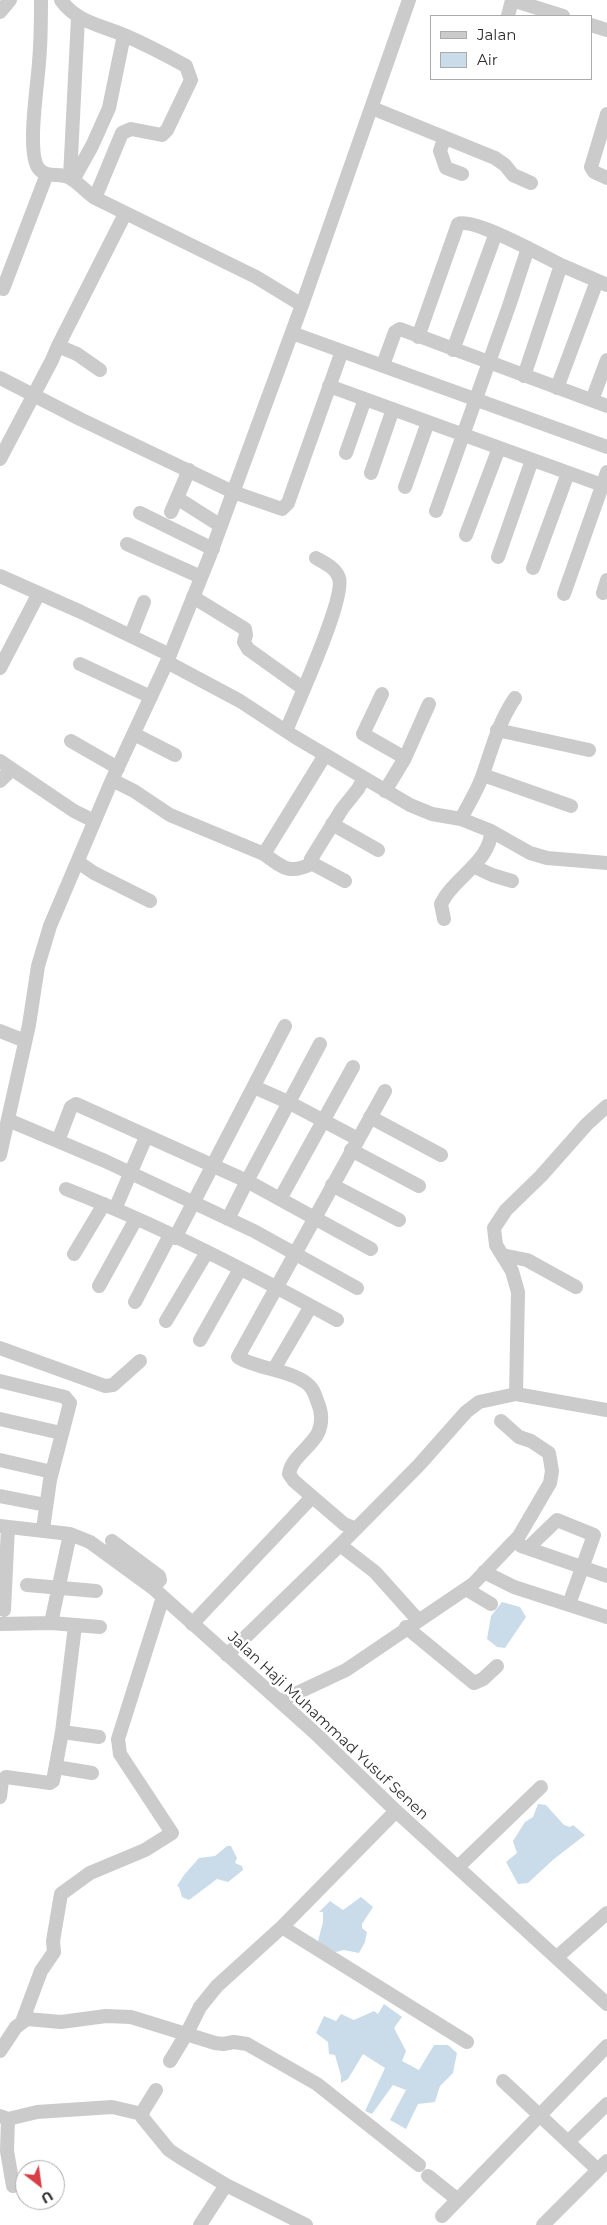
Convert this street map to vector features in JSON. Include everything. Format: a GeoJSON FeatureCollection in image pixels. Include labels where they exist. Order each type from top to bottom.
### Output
{"type":"FeatureCollection","features":[{"type":"Feature","properties":{"kind":"street"},"geometry":{"type":"LineString","coordinates":[[0,12],[10,0]]}},
{"type":"Feature","properties":{"kind":"street"},"geometry":{"type":"LineString","coordinates":[[41,0],[39,61],[34,114],[34,151],[37,166],[47,174],[71,179],[95,198],[256,277],[302,305]]}},
{"type":"Feature","properties":{"kind":"street"},"geometry":{"type":"LineString","coordinates":[[61,0],[70,12],[78,18],[124,35],[186,66],[191,80],[165,133],[158,136],[131,129],[122,133],[95,198]]}},
{"type":"Feature","properties":{"kind":"street"},"geometry":{"type":"LineString","coordinates":[[0,1156],[6,1111],[25,1041],[38,966],[56,911],[115,774],[169,659],[213,549],[302,305],[409,0]]}},
{"type":"Feature","properties":{"kind":"street"},"geometry":{"type":"LineString","coordinates":[[508,15],[512,0],[560,15]]}},
{"type":"Feature","properties":{"kind":"street"},"geometry":{"type":"LineString","coordinates":[[71,179],[78,18]]}},
{"type":"Feature","properties":{"kind":"street"},"geometry":{"type":"LineString","coordinates":[[592,25],[607,30]]}},
{"type":"Feature","properties":{"kind":"street"},"geometry":{"type":"LineString","coordinates":[[71,179],[92,146],[109,108],[124,35]]}},
{"type":"Feature","properties":{"kind":"street"},"geometry":{"type":"LineString","coordinates":[[372,108],[444,139],[495,158],[513,174],[530,183]]}},
{"type":"Feature","properties":{"kind":"street"},"geometry":{"type":"LineString","coordinates":[[607,114],[591,167],[594,172],[607,178]]}},
{"type":"Feature","properties":{"kind":"street"},"geometry":{"type":"LineString","coordinates":[[444,139],[440,151],[446,168],[462,174]]}},
{"type":"Feature","properties":{"kind":"street"},"geometry":{"type":"LineString","coordinates":[[3,289],[47,174]]}},
{"type":"Feature","properties":{"kind":"street"},"geometry":{"type":"LineString","coordinates":[[0,459],[125,214]]}},
{"type":"Feature","properties":{"kind":"street"},"geometry":{"type":"LineString","coordinates":[[418,337],[458,224],[464,222],[496,233],[602,283],[557,388]]}},
{"type":"Feature","properties":{"kind":"street"},"geometry":{"type":"LineString","coordinates":[[453,350],[496,233]]}},
{"type":"Feature","properties":{"kind":"street"},"geometry":{"type":"LineString","coordinates":[[436,511],[528,248]]}},
{"type":"Feature","properties":{"kind":"street"},"geometry":{"type":"LineString","coordinates":[[524,376],[561,265]]}},
{"type":"Feature","properties":{"kind":"street"},"geometry":{"type":"LineString","coordinates":[[383,365],[397,330],[403,330],[607,406]]}},
{"type":"Feature","properties":{"kind":"street"},"geometry":{"type":"LineString","coordinates":[[292,333],[607,448]]}},
{"type":"Feature","properties":{"kind":"street"},"geometry":{"type":"LineString","coordinates":[[58,346],[77,354],[100,370]]}},
{"type":"Feature","properties":{"kind":"street"},"geometry":{"type":"LineString","coordinates":[[0,378],[233,492],[278,509],[286,507],[342,351]]}},
{"type":"Feature","properties":{"kind":"street"},"geometry":{"type":"LineString","coordinates":[[592,400],[607,360]]}},
{"type":"Feature","properties":{"kind":"street"},"geometry":{"type":"LineString","coordinates":[[329,386],[568,473],[605,479],[564,594]]}},
{"type":"Feature","properties":{"kind":"street"},"geometry":{"type":"LineString","coordinates":[[346,453],[365,399]]}},
{"type":"Feature","properties":{"kind":"street"},"geometry":{"type":"LineString","coordinates":[[371,473],[393,409]]}},
{"type":"Feature","properties":{"kind":"street"},"geometry":{"type":"LineString","coordinates":[[405,487],[428,422]]}},
{"type":"Feature","properties":{"kind":"street"},"geometry":{"type":"LineString","coordinates":[[466,535],[499,448]]}},
{"type":"Feature","properties":{"kind":"street"},"geometry":{"type":"LineString","coordinates":[[498,556],[532,460]]}},
{"type":"Feature","properties":{"kind":"street"},"geometry":{"type":"LineString","coordinates":[[170,512],[189,470]]}},
{"type":"Feature","properties":{"kind":"street"},"geometry":{"type":"LineString","coordinates":[[533,568],[568,473]]}},
{"type":"Feature","properties":{"kind":"street"},"geometry":{"type":"LineString","coordinates":[[176,498],[221,526]]}},
{"type":"Feature","properties":{"kind":"street"},"geometry":{"type":"LineString","coordinates":[[140,513],[213,549]]}},
{"type":"Feature","properties":{"kind":"street"},"geometry":{"type":"LineString","coordinates":[[127,544],[201,577]]}},
{"type":"Feature","properties":{"kind":"street"},"geometry":{"type":"LineString","coordinates":[[286,731],[324,639],[341,586],[339,576],[332,568],[316,558]]}},
{"type":"Feature","properties":{"kind":"street"},"geometry":{"type":"LineString","coordinates":[[0,576],[131,635],[385,791],[432,814],[461,818],[491,831],[530,853],[547,858],[607,863]]}},
{"type":"Feature","properties":{"kind":"street"},"geometry":{"type":"LineString","coordinates":[[0,668],[39,593]]}},
{"type":"Feature","properties":{"kind":"street"},"geometry":{"type":"LineString","coordinates":[[193,598],[245,629],[244,642],[248,649],[304,689]]}},
{"type":"Feature","properties":{"kind":"street"},"geometry":{"type":"LineString","coordinates":[[131,635],[144,602]]}},
{"type":"Feature","properties":{"kind":"street"},"geometry":{"type":"LineString","coordinates":[[80,664],[151,697]]}},
{"type":"Feature","properties":{"kind":"street"},"geometry":{"type":"LineString","coordinates":[[382,694],[363,734],[405,758]]}},
{"type":"Feature","properties":{"kind":"street"},"geometry":{"type":"LineString","coordinates":[[461,818],[483,775],[497,730],[514,698]]}},
{"type":"Feature","properties":{"kind":"street"},"geometry":{"type":"LineString","coordinates":[[385,791],[405,758],[429,704]]}},
{"type":"Feature","properties":{"kind":"street"},"geometry":{"type":"LineString","coordinates":[[497,730],[589,750]]}},
{"type":"Feature","properties":{"kind":"street"},"geometry":{"type":"LineString","coordinates":[[134,734],[175,755]]}},
{"type":"Feature","properties":{"kind":"street"},"geometry":{"type":"LineString","coordinates":[[71,741],[115,774],[134,791],[170,815],[264,854],[281,866],[292,870],[302,869],[313,863]]}},
{"type":"Feature","properties":{"kind":"street"},"geometry":{"type":"LineString","coordinates":[[264,854],[325,755]]}},
{"type":"Feature","properties":{"kind":"street"},"geometry":{"type":"LineString","coordinates":[[0,761],[74,811],[94,821]]}},
{"type":"Feature","properties":{"kind":"street"},"geometry":{"type":"LineString","coordinates":[[0,781],[12,769]]}},
{"type":"Feature","properties":{"kind":"street"},"geometry":{"type":"LineString","coordinates":[[483,775],[571,806]]}},
{"type":"Feature","properties":{"kind":"street"},"geometry":{"type":"LineString","coordinates":[[345,881],[313,863],[311,859],[332,824],[364,778]]}},
{"type":"Feature","properties":{"kind":"street"},"geometry":{"type":"LineString","coordinates":[[332,824],[378,850]]}},
{"type":"Feature","properties":{"kind":"street"},"geometry":{"type":"LineString","coordinates":[[444,919],[442,904],[445,897],[485,851],[491,839],[491,831]]}},
{"type":"Feature","properties":{"kind":"street"},"geometry":{"type":"LineString","coordinates":[[78,862],[94,873],[150,901]]}},
{"type":"Feature","properties":{"kind":"street"},"geometry":{"type":"LineString","coordinates":[[473,866],[492,875],[512,881]]}},
{"type":"Feature","properties":{"kind":"street"},"geometry":{"type":"LineString","coordinates":[[135,1302],[193,1203],[285,1026]]}},
{"type":"Feature","properties":{"kind":"street"},"geometry":{"type":"LineString","coordinates":[[0,1031],[25,1041]]}},
{"type":"Feature","properties":{"kind":"street"},"geometry":{"type":"LineString","coordinates":[[228,1219],[320,1044]]}},
{"type":"Feature","properties":{"kind":"street"},"geometry":{"type":"LineString","coordinates":[[280,1199],[353,1067]]}},
{"type":"Feature","properties":{"kind":"street"},"geometry":{"type":"LineString","coordinates":[[254,1087],[323,1120],[355,1145],[419,1186]]}},
{"type":"Feature","properties":{"kind":"street"},"geometry":{"type":"LineString","coordinates":[[356,1529],[344,1524],[294,1482],[289,1470],[314,1441],[321,1425],[320,1410],[311,1387],[305,1382],[274,1369],[238,1357],[385,1091]]}},
{"type":"Feature","properties":{"kind":"street"},"geometry":{"type":"LineString","coordinates":[[58,1141],[71,1107],[76,1104],[247,1181],[313,1219],[371,1249]]}},
{"type":"Feature","properties":{"kind":"street"},"geometry":{"type":"LineString","coordinates":[[516,1394],[518,1292],[512,1271],[496,1246],[494,1228],[506,1210],[541,1176],[587,1124],[607,1106]]}},
{"type":"Feature","properties":{"kind":"street"},"geometry":{"type":"LineString","coordinates":[[6,1111],[58,1141],[228,1219],[357,1288]]}},
{"type":"Feature","properties":{"kind":"street"},"geometry":{"type":"LineString","coordinates":[[370,1117],[441,1154]]}},
{"type":"Feature","properties":{"kind":"street"},"geometry":{"type":"LineString","coordinates":[[74,1254],[131,1173],[146,1137]]}},
{"type":"Feature","properties":{"kind":"street"},"geometry":{"type":"LineString","coordinates":[[332,1185],[399,1220]]}},
{"type":"Feature","properties":{"kind":"street"},"geometry":{"type":"LineString","coordinates":[[66,1189],[109,1206],[207,1252],[276,1286],[337,1320]]}},
{"type":"Feature","properties":{"kind":"street"},"geometry":{"type":"LineString","coordinates":[[99,1286],[136,1219]]}},
{"type":"Feature","properties":{"kind":"street"},"geometry":{"type":"LineString","coordinates":[[166,1322],[207,1252]]}},
{"type":"Feature","properties":{"kind":"street"},"geometry":{"type":"LineString","coordinates":[[502,1255],[526,1260],[576,1287]]}},
{"type":"Feature","properties":{"kind":"street"},"geometry":{"type":"LineString","coordinates":[[200,1340],[240,1269]]}},
{"type":"Feature","properties":{"kind":"street"},"geometry":{"type":"LineString","coordinates":[[274,1369],[311,1306]]}},
{"type":"Feature","properties":{"kind":"street"},"geometry":{"type":"LineString","coordinates":[[0,1348],[105,1386],[113,1385],[140,1361]]}},
{"type":"Feature","properties":{"kind":"street"},"geometry":{"type":"LineString","coordinates":[[0,1381],[67,1398],[70,1403],[52,1472],[42,1529]]}},
{"type":"Feature","properties":{"kind":"street"},"geometry":{"type":"LineString","coordinates":[[227,1655],[356,1529],[482,1400],[501,1399],[516,1394],[607,1410]]}},
{"type":"Feature","properties":{"kind":"street"},"geometry":{"type":"LineString","coordinates":[[0,1420],[61,1433]]}},
{"type":"Feature","properties":{"kind":"street"},"geometry":{"type":"LineString","coordinates":[[280,1701],[346,1670],[466,1589],[519,1536],[550,1483],[552,1471],[548,1453],[532,1441],[519,1437],[501,1421]]}},
{"type":"Feature","properties":{"kind":"street"},"geometry":{"type":"LineString","coordinates":[[0,1460],[52,1472]]}},
{"type":"Feature","properties":{"kind":"street"},"geometry":{"type":"LineString","coordinates":[[0,1496],[46,1505]]}},
{"type":"Feature","properties":{"kind":"street"},"geometry":{"type":"LineString","coordinates":[[192,1624],[312,1497]]}},
{"type":"Feature","properties":{"kind":"street"},"geometry":{"type":"LineString","coordinates":[[528,1548],[557,1520],[594,1535],[569,1604]]}},
{"type":"Feature","properties":{"kind":"street"},"geometry":{"type":"LineString","coordinates":[[4,1526],[2,1617],[100,1628]]}},
{"type":"Feature","properties":{"kind":"street","name":"Jalan Haji Muhammad Yusuf Senen"},"geometry":{"type":"LineString","coordinates":[[4,1526],[42,1529],[70,1534],[96,1545],[158,1593],[280,1701],[396,1811],[607,2004]]}},
{"type":"Feature","properties":{"kind":"street"},"geometry":{"type":"LineString","coordinates":[[51,1623],[70,1534]]}},
{"type":"Feature","properties":{"kind":"street"},"geometry":{"type":"LineString","coordinates":[[0,2051],[22,2022],[41,1971],[54,1952],[53,1941],[62,1894],[90,1874],[145,1850],[172,1833],[120,1754],[118,1747],[118,1740],[160,1580],[159,1576],[112,1542]]}},
{"type":"Feature","properties":{"kind":"street"},"geometry":{"type":"LineString","coordinates":[[513,1543],[607,1576]]}},
{"type":"Feature","properties":{"kind":"street"},"geometry":{"type":"LineString","coordinates":[[340,1545],[374,1572],[412,1624],[474,1683],[483,1679],[497,1666]]}},
{"type":"Feature","properties":{"kind":"street"},"geometry":{"type":"LineString","coordinates":[[484,1572],[514,1586],[607,1618]]}},
{"type":"Feature","properties":{"kind":"street"},"geometry":{"type":"LineString","coordinates":[[27,1585],[96,1591]]}},
{"type":"Feature","properties":{"kind":"street"},"geometry":{"type":"LineString","coordinates":[[466,1589],[491,1604]]}},
{"type":"Feature","properties":{"kind":"street"},"geometry":{"type":"LineString","coordinates":[[0,1797],[2,1780],[6,1776],[50,1783],[54,1781],[62,1732],[74,1626]]}},
{"type":"Feature","properties":{"kind":"street"},"geometry":{"type":"LineString","coordinates":[[62,1732],[99,1737]]}},
{"type":"Feature","properties":{"kind":"street"},"geometry":{"type":"LineString","coordinates":[[56,1767],[92,1774]]}},
{"type":"Feature","properties":{"kind":"street"},"geometry":{"type":"LineString","coordinates":[[458,1867],[541,1787]]}},
{"type":"Feature","properties":{"kind":"street"},"geometry":{"type":"LineString","coordinates":[[170,2061],[188,2033],[200,2007],[211,1992],[282,1927],[396,1811]]}},
{"type":"Feature","properties":{"kind":"street"},"geometry":{"type":"LineString","coordinates":[[557,1957],[607,1913]]}},
{"type":"Feature","properties":{"kind":"street"},"geometry":{"type":"LineString","coordinates":[[282,1927],[467,2042]]}},
{"type":"Feature","properties":{"kind":"street"},"geometry":{"type":"LineString","coordinates":[[22,2022],[27,2020],[61,2022],[106,2016],[123,2017],[188,2033],[216,2043],[240,2042],[256,2049],[317,2084],[419,2164]]}},
{"type":"Feature","properties":{"kind":"street"},"geometry":{"type":"LineString","coordinates":[[442,2216],[607,2046]]}},
{"type":"Feature","properties":{"kind":"street"},"geometry":{"type":"LineString","coordinates":[[503,2081],[568,2142],[602,2166],[543,2225]]}},
{"type":"Feature","properties":{"kind":"street"},"geometry":{"type":"LineString","coordinates":[[142,2114],[156,2090]]}},
{"type":"Feature","properties":{"kind":"street"},"geometry":{"type":"LineString","coordinates":[[568,2142],[607,2104]]}},
{"type":"Feature","properties":{"kind":"street"},"geometry":{"type":"LineString","coordinates":[[13,2186],[4,2117],[37,2112],[112,2107],[142,2114],[158,2137],[175,2154],[226,2185],[306,2225]]}},
{"type":"Feature","properties":{"kind":"street"},"geometry":{"type":"LineString","coordinates":[[428,2176],[458,2200]]}},
{"type":"Feature","properties":{"kind":"street"},"geometry":{"type":"LineString","coordinates":[[200,2225],[226,2185]]}},
{"type":"Feature","properties":{"kind":"water"},"geometry":{"type":"Polygon","coordinates":[[[502,1602],[520,1607],[526,1617],[505,1648],[497,1647],[487,1639],[491,1616],[502,1602]]]}},
{"type":"Feature","properties":{"kind":"water"},"geometry":{"type":"Polygon","coordinates":[[[538,1804],[546,1805],[564,1825],[570,1827],[573,1825],[585,1835],[554,1859],[528,1883],[518,1884],[506,1862],[517,1853],[513,1841],[525,1822],[533,1817],[538,1804]]]}},
{"type":"Feature","properties":{"kind":"water"},"geometry":{"type":"Polygon","coordinates":[[[227,1846],[231,1846],[237,1858],[235,1863],[242,1866],[243,1870],[228,1882],[217,1879],[189,1900],[182,1897],[177,1886],[199,1858],[215,1856],[227,1846]]]}},
{"type":"Feature","properties":{"kind":"water"},"geometry":{"type":"Polygon","coordinates":[[[361,1897],[373,1907],[362,1924],[362,1928],[367,1932],[365,1942],[359,1953],[344,1950],[331,1953],[318,1941],[323,1922],[323,1912],[319,1912],[330,1901],[343,1910],[361,1897]]]}},
{"type":"Feature","properties":{"kind":"water"},"geometry":{"type":"Polygon","coordinates":[[[384,2004],[402,2017],[394,2028],[406,2051],[402,2061],[419,2070],[434,2045],[448,2045],[457,2053],[453,2073],[440,2086],[435,2102],[418,2104],[406,2129],[390,2120],[406,2090],[393,2085],[372,2114],[365,2111],[385,2068],[363,2054],[348,2079],[341,2083],[335,2055],[329,2054],[328,2042],[316,2033],[324,2016],[336,2021],[341,2014],[354,2020],[374,2011],[378,2014],[384,2004]]]}}]}
